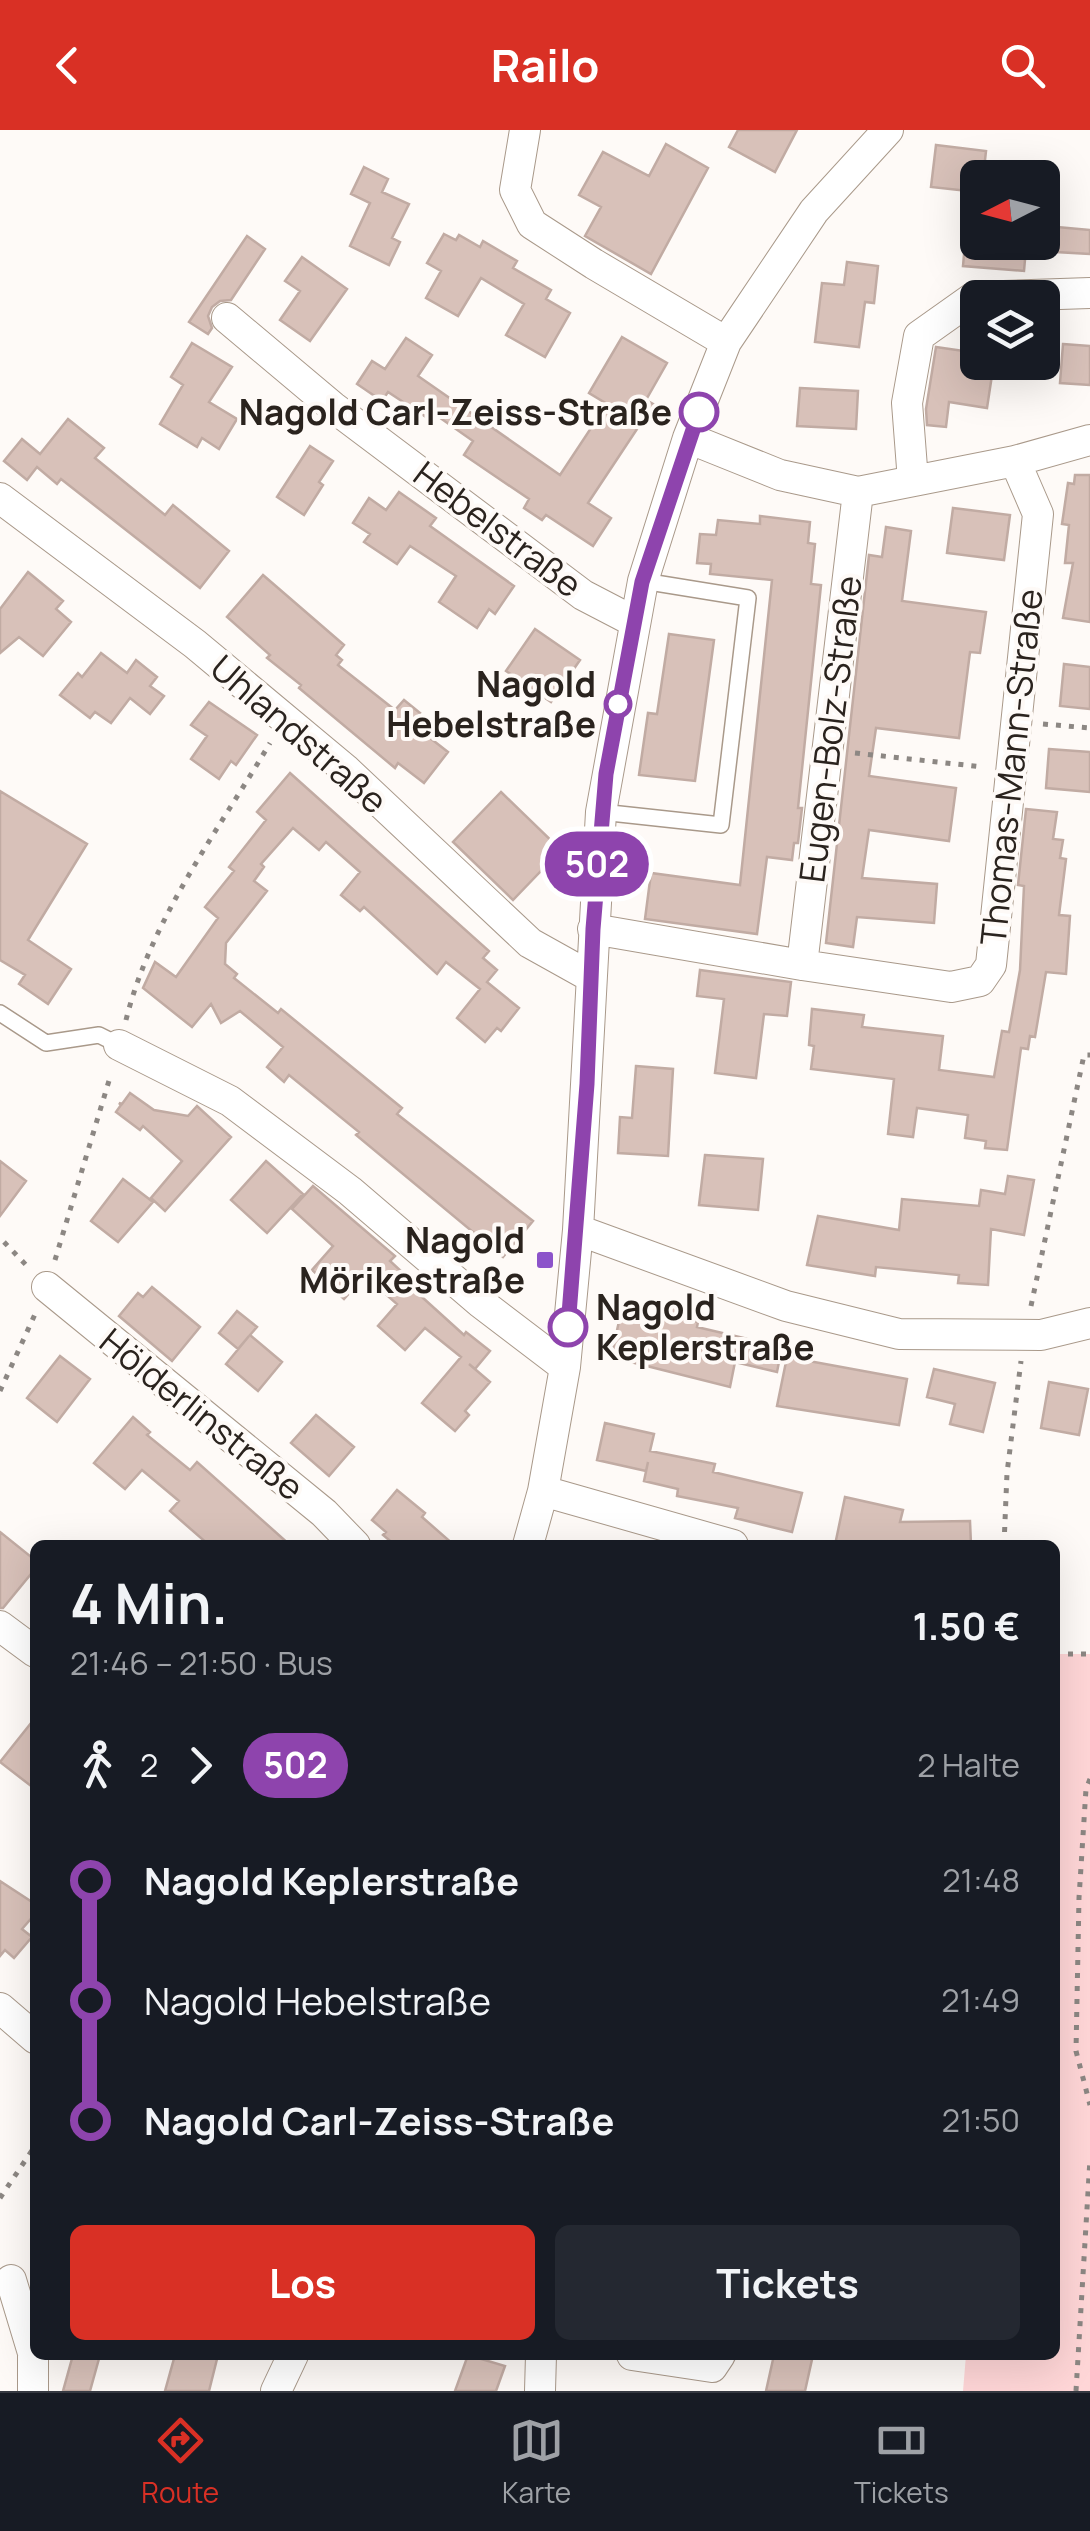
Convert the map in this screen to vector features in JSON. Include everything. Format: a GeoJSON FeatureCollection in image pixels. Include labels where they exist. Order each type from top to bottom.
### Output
{"type":"FeatureCollection","features":[{"type":"Feature","properties":{"kind":"street"},"geometry":{"type":"LineString","coordinates":[[525,130],[515,190],[532,224],[726,342]]}},
{"type":"Feature","properties":{"kind":"street"},"geometry":{"type":"LineString","coordinates":[[529,1540],[565,1367],[578,1230],[601,812],[642,582],[688,438],[726,342],[814,211],[886,131]]}},
{"type":"Feature","properties":{"kind":"street"},"geometry":{"type":"LineString","coordinates":[[913,481],[907,403],[919,336],[974,297],[1090,293]]}},
{"type":"Feature","properties":{"kind":"street","name":"Hebelstraße"},"geometry":{"type":"LineString","coordinates":[[227,318],[334,407],[583,594],[633,622]]}},
{"type":"Feature","properties":{"kind":"street"},"geometry":{"type":"LineString","coordinates":[[688,438],[780,475],[858,492],[1015,461],[1090,440]]}},
{"type":"Feature","properties":{"kind":"street","name":"Thomas-Mann-Straße"},"geometry":{"type":"LineString","coordinates":[[593,929],[951,987],[980,981],[991,965],[1038,514],[1015,461]]}},
{"type":"Feature","properties":{"kind":"street","name":"Eugen-Bolz-Straße"},"geometry":{"type":"LineString","coordinates":[[802,965],[858,492]]}},
{"type":"Feature","properties":{"kind":"street","name":"Uhlandstraße"},"geometry":{"type":"LineString","coordinates":[[0,498],[195,644],[345,769],[530,943],[591,978]]}},
{"type":"Feature","properties":{"kind":"street"},"geometry":{"type":"LineString","coordinates":[[119,1045],[230,1101],[350,1191],[481,1303],[565,1367]]}},
{"type":"Feature","properties":{"kind":"street"},"geometry":{"type":"LineString","coordinates":[[578,1230],[786,1306],[899,1334],[1041,1335],[1090,1323]]}},
{"type":"Feature","properties":{"kind":"street","name":"Hölderlinstraße"},"geometry":{"type":"LineString","coordinates":[[47,1287],[324,1514],[350,1540]]}},
{"type":"Feature","properties":{"kind":"street"},"geometry":{"type":"LineString","coordinates":[[542,1491],[715,1540]]}},
{"type":"Feature","properties":{"kind":"street"},"geometry":{"type":"LineString","coordinates":[[0,1626],[30,1648]]}},
{"type":"Feature","properties":{"kind":"street"},"geometry":{"type":"LineString","coordinates":[[0,2008],[30,2034]]}},
{"type":"Feature","properties":{"kind":"street"},"geometry":{"type":"LineString","coordinates":[[15,2278],[30,2340]]}},
{"type":"Feature","properties":{"kind":"street"},"geometry":{"type":"LineString","coordinates":[[33,2360],[33,2391]]}},
{"type":"Feature","properties":{"kind":"street"},"geometry":{"type":"LineString","coordinates":[[276,2391],[291,2360]]}},
{"type":"Feature","properties":{"kind":"street"},"geometry":{"type":"LineString","coordinates":[[540,2391],[541,2360]]}},
{"type":"Feature","properties":{"kind":"street"},"geometry":{"type":"LineString","coordinates":[[658,2360],[714,2371]]}},
{"type":"Feature","properties":{"kind":"lane"},"geometry":{"type":"LineString","coordinates":[[601,812],[721,825],[748,598],[642,582]]}},
{"type":"Feature","properties":{"kind":"lane"},"geometry":{"type":"LineString","coordinates":[[0,1013],[46,1043],[99,1035],[119,1045]]}},
{"type":"Feature","properties":{"kind":"path"},"geometry":{"type":"LineString","coordinates":[[1016,721],[1090,728]]}},
{"type":"Feature","properties":{"kind":"path"},"geometry":{"type":"LineString","coordinates":[[827,750],[1011,770]]}},
{"type":"Feature","properties":{"kind":"path"},"geometry":{"type":"LineString","coordinates":[[1004,1540],[1007,1473],[1025,1334],[1084,1056],[1090,1055]]}},
{"type":"Feature","properties":{"kind":"path"},"geometry":{"type":"LineString","coordinates":[[1060,1654],[1090,1654]]}},
{"type":"Feature","properties":{"kind":"path"},"geometry":{"type":"LineString","coordinates":[[1090,1780],[1086,1789],[1079,1898],[1076,2052],[1090,2105]]}},
{"type":"Feature","properties":{"kind":"path"},"geometry":{"type":"LineString","coordinates":[[0,2198],[30,2153]]}},
{"type":"Feature","properties":{"kind":"path"},"geometry":{"type":"LineString","coordinates":[[1076,2391],[1090,2159]]}},
{"type":"Feature","properties":{"kind":"shaded area"},"geometry":{"type":"Polygon","coordinates":[[[1060,1654],[1090,1654],[1090,2391],[963,2391],[966,2360],[1060,2360],[1060,1654]]]}},
{"type":"Feature","properties":{"kind":"building"},"geometry":{"type":"Polygon","coordinates":[[[738,130],[797,130],[775,172],[729,147],[738,130]]]}},
{"type":"Feature","properties":{"kind":"building"},"geometry":{"type":"Polygon","coordinates":[[[666,144],[708,168],[651,274],[585,236],[601,207],[579,195],[603,152],[649,176],[666,144]]]}},
{"type":"Feature","properties":{"kind":"building"},"geometry":{"type":"Polygon","coordinates":[[[936,145],[986,151],[985,160],[960,160],[960,190],[931,187],[936,145]]]}},
{"type":"Feature","properties":{"kind":"building"},"geometry":{"type":"Polygon","coordinates":[[[364,167],[388,179],[382,192],[409,204],[392,238],[400,242],[389,265],[350,246],[370,203],[351,194],[364,167]]]}},
{"type":"Feature","properties":{"kind":"building"},"geometry":{"type":"Polygon","coordinates":[[[1060,227],[1090,230],[1090,254],[1060,252],[1060,227]]]}},
{"type":"Feature","properties":{"kind":"building"},"geometry":{"type":"Polygon","coordinates":[[[444,234],[456,240],[459,235],[480,247],[483,241],[517,261],[513,268],[551,290],[546,299],[570,313],[545,357],[506,335],[524,304],[481,278],[458,316],[426,298],[441,271],[427,263],[444,234]]]}},
{"type":"Feature","properties":{"kind":"building"},"geometry":{"type":"Polygon","coordinates":[[[247,236],[265,249],[231,300],[212,307],[208,316],[212,328],[208,334],[189,322],[247,236]]]}},
{"type":"Feature","properties":{"kind":"building"},"geometry":{"type":"Polygon","coordinates":[[[302,257],[347,289],[310,341],[280,320],[300,291],[285,281],[302,257]]]}},
{"type":"Feature","properties":{"kind":"building"},"geometry":{"type":"Polygon","coordinates":[[[964,260],[1025,260],[1024,271],[963,266],[964,260]]]}},
{"type":"Feature","properties":{"kind":"building"},"geometry":{"type":"Polygon","coordinates":[[[847,262],[878,266],[874,303],[865,302],[859,347],[815,342],[822,283],[844,285],[847,262]]]}},
{"type":"Feature","properties":{"kind":"building"},"geometry":{"type":"Polygon","coordinates":[[[622,337],[667,363],[646,400],[655,405],[644,425],[641,423],[588,503],[611,518],[593,546],[546,515],[542,520],[524,508],[529,499],[464,455],[473,441],[436,415],[432,421],[388,392],[382,401],[357,384],[372,361],[385,369],[406,338],[432,355],[418,376],[560,475],[607,404],[589,393],[622,337]]]}},
{"type":"Feature","properties":{"kind":"building"},"geometry":{"type":"Polygon","coordinates":[[[192,343],[232,367],[209,402],[237,419],[219,449],[202,438],[197,447],[160,424],[183,385],[171,377],[192,343]]]}},
{"type":"Feature","properties":{"kind":"building"},"geometry":{"type":"Polygon","coordinates":[[[1063,344],[1090,346],[1090,385],[1060,383],[1063,344]]]}},
{"type":"Feature","properties":{"kind":"building"},"geometry":{"type":"Polygon","coordinates":[[[936,347],[960,350],[960,380],[991,380],[987,408],[949,402],[946,427],[927,425],[936,347]]]}},
{"type":"Feature","properties":{"kind":"building"},"geometry":{"type":"Polygon","coordinates":[[[800,388],[858,391],[856,429],[797,426],[800,388]]]}},
{"type":"Feature","properties":{"kind":"building"},"geometry":{"type":"Polygon","coordinates":[[[68,419],[104,448],[95,458],[165,515],[173,505],[229,551],[200,588],[61,479],[57,484],[37,467],[27,480],[4,461],[22,439],[40,454],[68,419]]]}},
{"type":"Feature","properties":{"kind":"building"},"geometry":{"type":"Polygon","coordinates":[[[310,446],[333,461],[304,515],[277,497],[310,446]]]}},
{"type":"Feature","properties":{"kind":"building"},"geometry":{"type":"Polygon","coordinates":[[[1075,475],[1090,475],[1090,622],[1063,618],[1073,563],[1065,563],[1069,525],[1062,524],[1068,483],[1074,484],[1075,475]]]}},
{"type":"Feature","properties":{"kind":"building"},"geometry":{"type":"Polygon","coordinates":[[[399,492],[436,518],[430,526],[514,586],[495,614],[489,609],[477,628],[439,602],[456,576],[410,546],[397,564],[364,542],[370,534],[353,523],[369,498],[386,510],[399,492]]]}},
{"type":"Feature","properties":{"kind":"building"},"geometry":{"type":"Polygon","coordinates":[[[953,508],[1010,515],[1004,560],[947,553],[953,508]]]}},
{"type":"Feature","properties":{"kind":"building"},"geometry":{"type":"Polygon","coordinates":[[[760,516],[810,522],[808,543],[815,544],[811,584],[821,585],[798,808],[802,808],[798,843],[794,843],[792,860],[767,857],[757,934],[645,919],[651,873],[740,885],[772,580],[710,574],[711,564],[697,563],[700,534],[716,535],[718,520],[760,524],[760,516]]]}},
{"type":"Feature","properties":{"kind":"building"},"geometry":{"type":"Polygon","coordinates":[[[886,527],[911,531],[902,601],[986,612],[980,653],[970,652],[959,738],[876,728],[869,776],[956,788],[949,841],[869,830],[862,878],[937,884],[934,923],[857,917],[853,947],[826,943],[869,555],[882,557],[886,527]]]}},
{"type":"Feature","properties":{"kind":"building"},"geometry":{"type":"Polygon","coordinates":[[[28,572],[63,601],[56,609],[71,622],[43,656],[19,637],[0,653],[0,609],[28,572]]]}},
{"type":"Feature","properties":{"kind":"building"},"geometry":{"type":"Polygon","coordinates":[[[263,575],[344,645],[336,655],[342,660],[338,665],[395,710],[404,700],[420,713],[412,724],[448,752],[424,783],[398,763],[395,768],[299,688],[301,685],[267,658],[270,655],[227,617],[263,575]]]}},
{"type":"Feature","properties":{"kind":"building"},"geometry":{"type":"Polygon","coordinates":[[[535,629],[580,660],[551,702],[506,671],[535,629]]]}},
{"type":"Feature","properties":{"kind":"building"},"geometry":{"type":"Polygon","coordinates":[[[669,634],[714,640],[695,781],[639,775],[648,713],[657,714],[669,634]]]}},
{"type":"Feature","properties":{"kind":"building"},"geometry":{"type":"Polygon","coordinates":[[[101,653],[127,673],[136,660],[157,677],[150,686],[164,696],[150,714],[130,698],[111,723],[95,712],[90,718],[60,695],[78,673],[82,677],[101,653]]]}},
{"type":"Feature","properties":{"kind":"building"},"geometry":{"type":"Polygon","coordinates":[[[1064,664],[1090,667],[1090,709],[1060,706],[1064,664]]]}},
{"type":"Feature","properties":{"kind":"building"},"geometry":{"type":"Polygon","coordinates":[[[209,702],[257,735],[236,765],[231,761],[219,779],[191,759],[207,736],[191,725],[209,702]]]}},
{"type":"Feature","properties":{"kind":"building"},"geometry":{"type":"Polygon","coordinates":[[[1049,749],[1090,752],[1090,792],[1046,788],[1049,749]]]}},
{"type":"Feature","properties":{"kind":"building"},"geometry":{"type":"Polygon","coordinates":[[[290,773],[489,951],[483,958],[497,970],[487,982],[519,1008],[501,1031],[497,1028],[485,1042],[457,1018],[480,989],[446,962],[437,974],[364,907],[360,911],[341,895],[360,872],[326,842],[319,850],[293,828],[261,864],[264,867],[254,881],[267,891],[226,943],[225,964],[237,974],[234,978],[278,1013],[281,1009],[402,1108],[397,1114],[533,1221],[503,1257],[289,1075],[284,1082],[267,1067],[283,1047],[240,1011],[221,1023],[211,1004],[192,1027],[143,988],[155,962],[176,977],[218,918],[205,907],[234,871],[229,867],[266,820],[257,812],[290,773]]]}},
{"type":"Feature","properties":{"kind":"building"},"geometry":{"type":"Polygon","coordinates":[[[0,791],[87,844],[28,940],[71,969],[48,1004],[19,984],[25,975],[0,960],[0,791]]]}},
{"type":"Feature","properties":{"kind":"building"},"geometry":{"type":"Polygon","coordinates":[[[501,792],[561,850],[513,900],[453,842],[501,792]]]}},
{"type":"Feature","properties":{"kind":"building"},"geometry":{"type":"Polygon","coordinates":[[[1026,809],[1057,812],[1053,839],[1063,840],[1060,858],[1066,859],[1059,915],[1070,916],[1066,974],[1046,972],[1035,1037],[1030,1036],[1028,1049],[1021,1048],[1007,1150],[985,1148],[986,1141],[965,1138],[968,1115],[917,1108],[913,1137],[888,1134],[894,1079],[811,1069],[812,1009],[864,1015],[862,1027],[943,1036],[939,1070],[994,1077],[1002,1031],[1009,1032],[1020,970],[1024,886],[1018,885],[1026,809]]]}},
{"type":"Feature","properties":{"kind":"building"},"geometry":{"type":"Polygon","coordinates":[[[700,970],[791,982],[787,1016],[764,1014],[756,1078],[715,1073],[724,999],[697,996],[700,970]]]}},
{"type":"Feature","properties":{"kind":"building"},"geometry":{"type":"Polygon","coordinates":[[[636,1066],[673,1069],[668,1156],[618,1153],[620,1117],[632,1118],[636,1066]]]}},
{"type":"Feature","properties":{"kind":"building"},"geometry":{"type":"Polygon","coordinates":[[[130,1093],[154,1110],[188,1116],[197,1106],[231,1137],[165,1211],[151,1198],[182,1161],[143,1126],[140,1130],[116,1112],[130,1093]]]}},
{"type":"Feature","properties":{"kind":"building"},"geometry":{"type":"Polygon","coordinates":[[[705,1155],[763,1159],[758,1210],[699,1205],[705,1155]]]}},
{"type":"Feature","properties":{"kind":"building"},"geometry":{"type":"Polygon","coordinates":[[[0,1161],[26,1181],[0,1216],[0,1161]]]}},
{"type":"Feature","properties":{"kind":"building"},"geometry":{"type":"Polygon","coordinates":[[[266,1161],[303,1194],[267,1233],[231,1200],[266,1161]]]}},
{"type":"Feature","properties":{"kind":"building"},"geometry":{"type":"Polygon","coordinates":[[[1008,1176],[1034,1180],[1024,1235],[991,1229],[988,1285],[958,1283],[959,1275],[876,1267],[875,1276],[807,1265],[818,1216],[899,1230],[902,1199],[979,1206],[981,1190],[1005,1194],[1008,1176]]]}},
{"type":"Feature","properties":{"kind":"building"},"geometry":{"type":"Polygon","coordinates":[[[123,1179],[153,1202],[118,1242],[91,1221],[123,1179]]]}},
{"type":"Feature","properties":{"kind":"building"},"geometry":{"type":"Polygon","coordinates":[[[313,1186],[395,1256],[390,1261],[415,1284],[412,1288],[464,1335],[466,1332],[490,1351],[475,1369],[469,1364],[490,1382],[465,1411],[469,1415],[455,1431],[422,1403],[461,1357],[425,1328],[405,1350],[378,1326],[397,1304],[365,1276],[344,1299],[312,1270],[333,1246],[292,1209],[313,1186]]]}},
{"type":"Feature","properties":{"kind":"building"},"geometry":{"type":"Polygon","coordinates":[[[152,1287],[200,1327],[172,1361],[119,1316],[138,1293],[143,1297],[152,1287]]]}},
{"type":"Feature","properties":{"kind":"building"},"geometry":{"type":"Polygon","coordinates":[[[663,1304],[687,1310],[685,1319],[698,1322],[697,1327],[782,1347],[777,1372],[735,1362],[730,1387],[611,1357],[622,1308],[660,1317],[663,1304]]]}},
{"type":"Feature","properties":{"kind":"building"},"geometry":{"type":"Polygon","coordinates":[[[237,1311],[257,1327],[250,1335],[282,1362],[258,1391],[226,1364],[249,1336],[238,1349],[219,1333],[237,1311]]]}},
{"type":"Feature","properties":{"kind":"building"},"geometry":{"type":"Polygon","coordinates":[[[60,1356],[90,1379],[57,1422],[27,1398],[60,1356]]]}},
{"type":"Feature","properties":{"kind":"building"},"geometry":{"type":"Polygon","coordinates":[[[787,1357],[907,1379],[899,1425],[777,1406],[787,1357]]]}},
{"type":"Feature","properties":{"kind":"building"},"geometry":{"type":"Polygon","coordinates":[[[934,1369],[995,1383],[983,1432],[950,1424],[955,1404],[927,1397],[934,1369]]]}},
{"type":"Feature","properties":{"kind":"building"},"geometry":{"type":"Polygon","coordinates":[[[1049,1382],[1088,1389],[1079,1435],[1041,1428],[1049,1382]]]}},
{"type":"Feature","properties":{"kind":"building"},"geometry":{"type":"Polygon","coordinates":[[[316,1415],[354,1447],[329,1476],[291,1443],[316,1415]]]}},
{"type":"Feature","properties":{"kind":"building"},"geometry":{"type":"Polygon","coordinates":[[[133,1417],[150,1432],[147,1435],[190,1470],[197,1462],[284,1540],[203,1540],[170,1511],[179,1501],[142,1470],[125,1489],[94,1463],[133,1417]]]}},
{"type":"Feature","properties":{"kind":"building"},"geometry":{"type":"Polygon","coordinates":[[[605,1423],[654,1434],[650,1451],[715,1464],[713,1472],[802,1493],[792,1532],[735,1518],[738,1508],[677,1496],[678,1489],[644,1481],[648,1462],[646,1471],[597,1460],[605,1423]]]}},
{"type":"Feature","properties":{"kind":"building"},"geometry":{"type":"Polygon","coordinates":[[[397,1490],[425,1513],[422,1517],[448,1540],[389,1540],[372,1520],[397,1490]]]}},
{"type":"Feature","properties":{"kind":"building"},"geometry":{"type":"Polygon","coordinates":[[[845,1497],[903,1510],[900,1522],[970,1521],[971,1540],[836,1540],[845,1497]]]}},
{"type":"Feature","properties":{"kind":"building"},"geometry":{"type":"Polygon","coordinates":[[[0,1532],[30,1556],[30,1575],[0,1608],[0,1532]]]}},
{"type":"Feature","properties":{"kind":"building"},"geometry":{"type":"Polygon","coordinates":[[[30,1724],[30,1785],[0,1762],[30,1724]]]}},
{"type":"Feature","properties":{"kind":"building"},"geometry":{"type":"Polygon","coordinates":[[[0,1881],[30,1901],[30,1920],[22,1929],[30,1939],[14,1958],[5,1950],[0,1956],[0,1881]]]}},
{"type":"Feature","properties":{"kind":"building"},"geometry":{"type":"Polygon","coordinates":[[[72,2360],[99,2360],[90,2391],[63,2391],[72,2360]]]}},
{"type":"Feature","properties":{"kind":"building"},"geometry":{"type":"Polygon","coordinates":[[[174,2360],[217,2360],[209,2391],[165,2391],[174,2360]]]}},
{"type":"Feature","properties":{"kind":"building"},"geometry":{"type":"Polygon","coordinates":[[[466,2360],[505,2366],[496,2391],[455,2391],[466,2360]]]}},
{"type":"Feature","properties":{"kind":"building"},"geometry":{"type":"Polygon","coordinates":[[[773,2360],[812,2360],[805,2391],[766,2391],[773,2360]]]}},
{"type":"Feature","properties":{"kind":"bus line","name":"502"},"geometry":{"type":"LineString","coordinates":[[568,1327],[578,1230],[593,929],[606,774],[642,582],[699,412]]}},
{"type":"Feature","properties":{"kind":"place","name":"Nagold Carl-Zeiss-Straße"},"geometry":{"type":"Point","coordinates":[699,412]}},
{"type":"Feature","properties":{"kind":"place","name":"Nagold Hebelstraße"},"geometry":{"type":"Point","coordinates":[618,704]}},
{"type":"Feature","properties":{"kind":"place","name":"Nagold Mörikestraße"},"geometry":{"type":"Point","coordinates":[545,1260]}},
{"type":"Feature","properties":{"kind":"place","name":"Nagold Keplerstraße"},"geometry":{"type":"Point","coordinates":[568,1327]}}]}
